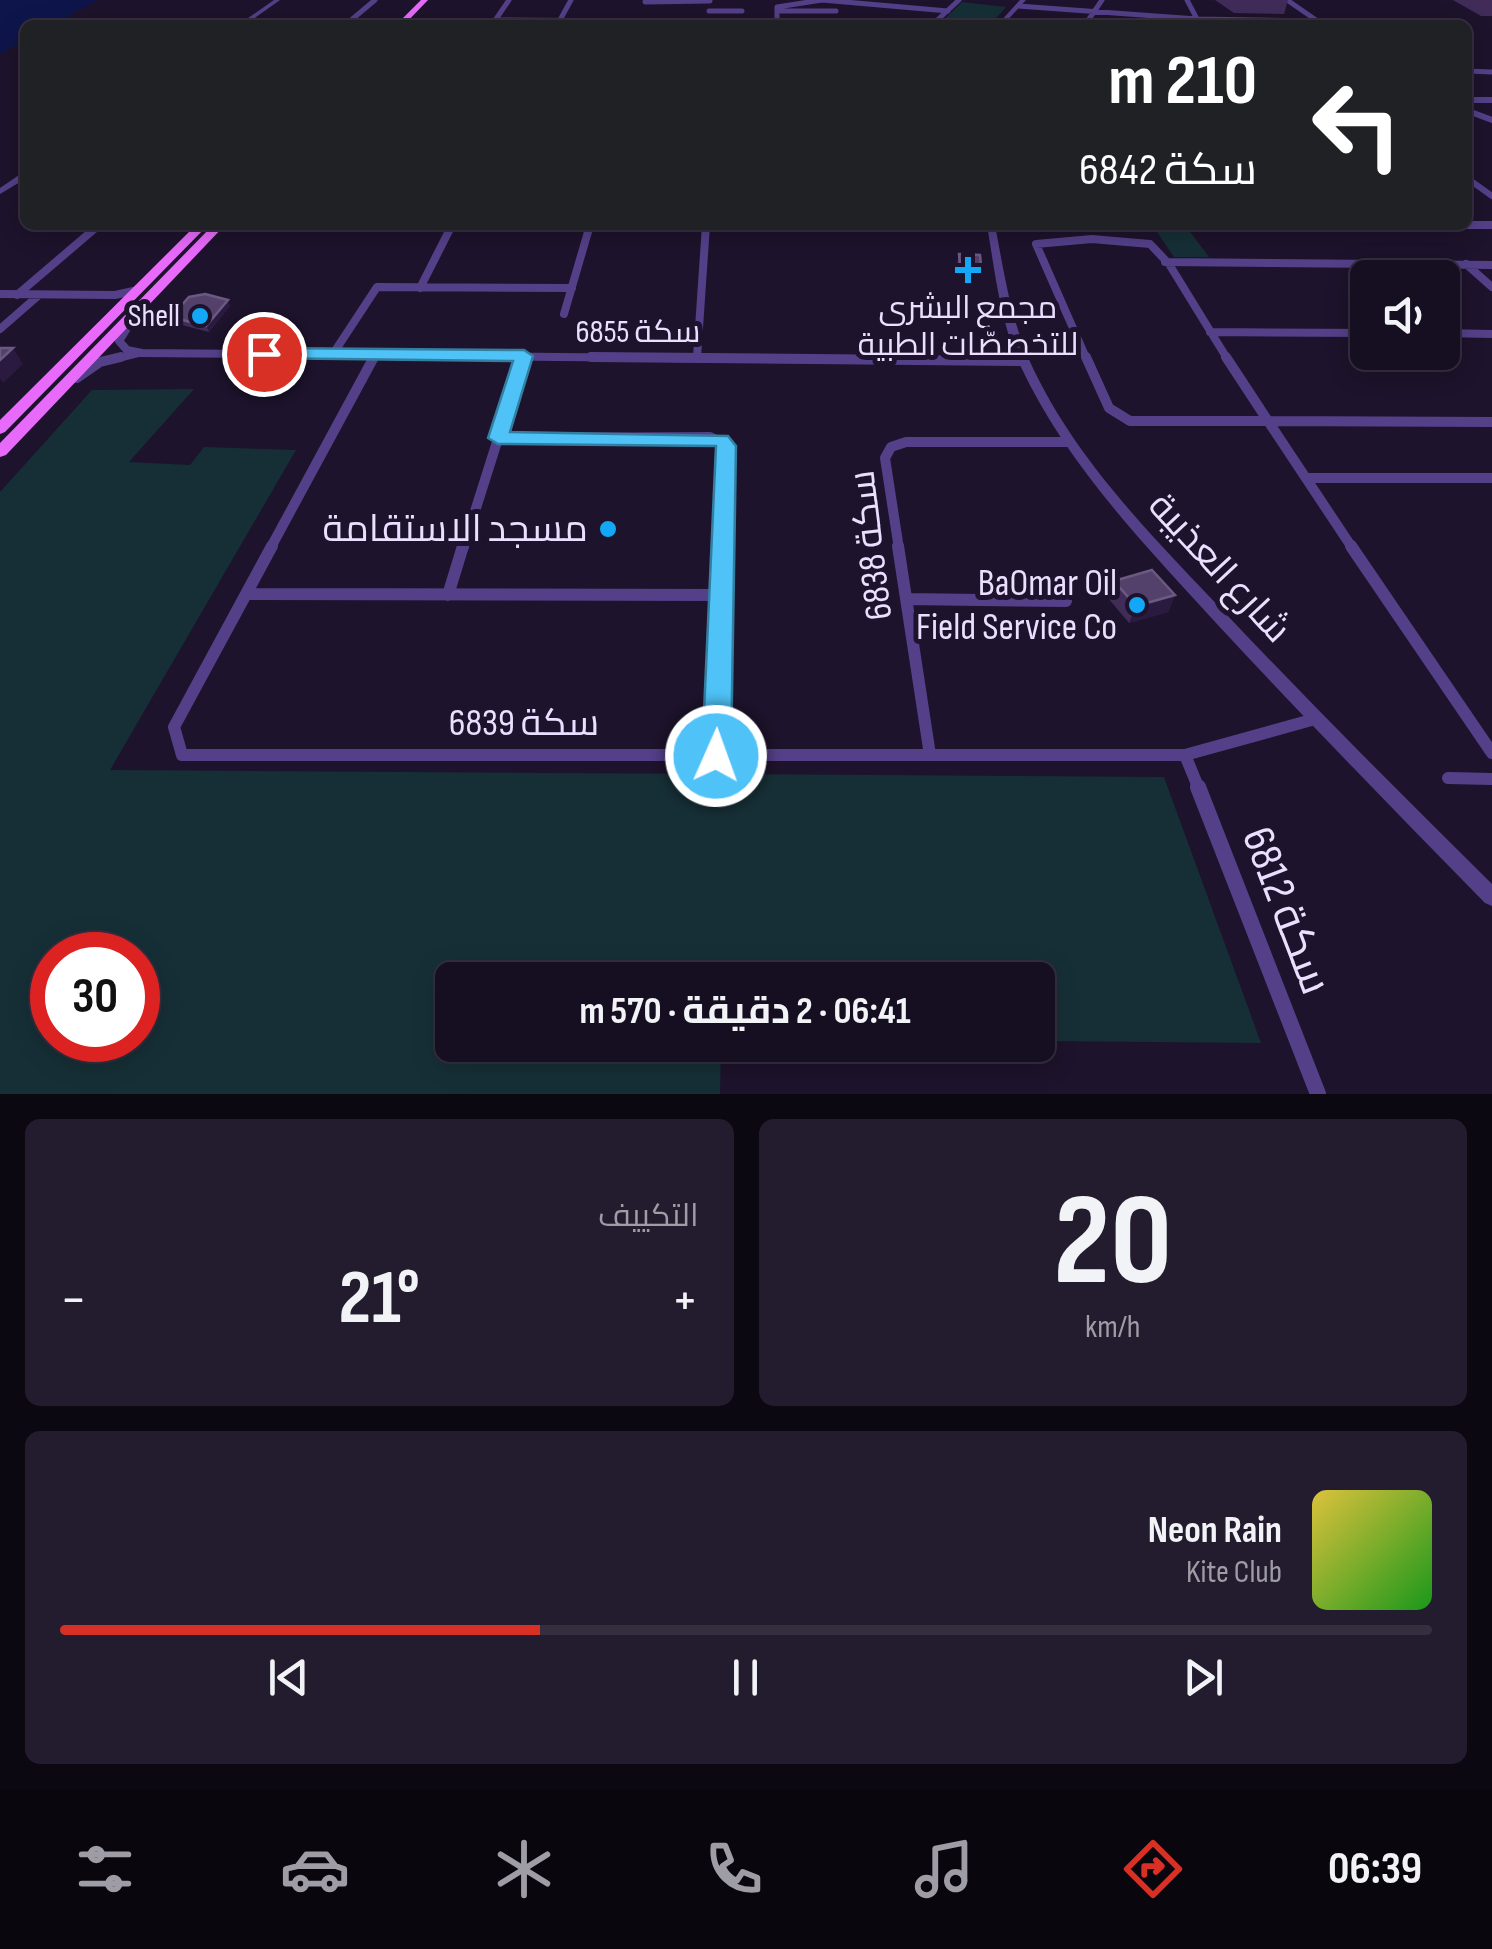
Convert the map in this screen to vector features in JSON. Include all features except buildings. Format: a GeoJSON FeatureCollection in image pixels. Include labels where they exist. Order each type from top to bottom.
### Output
{"type":"FeatureCollection","features":[{"type":"Feature","properties":{"kind":"main road"},"geometry":{"type":"LineString","coordinates":[[408,20],[425,0]]}},
{"type":"Feature","properties":{"kind":"main road"},"geometry":{"type":"LineString","coordinates":[[410,20],[435,0]]}},
{"type":"Feature","properties":{"kind":"main road"},"geometry":{"type":"LineString","coordinates":[[0,452],[198,230]]}},
{"type":"Feature","properties":{"kind":"main road"},"geometry":{"type":"LineString","coordinates":[[0,429],[120,298],[140,297],[214,230]]}},
{"type":"Feature","properties":{"kind":"street"},"geometry":{"type":"LineString","coordinates":[[248,20],[276,0]]}},
{"type":"Feature","properties":{"kind":"street"},"geometry":{"type":"LineString","coordinates":[[351,20],[375,0]]}},
{"type":"Feature","properties":{"kind":"street"},"geometry":{"type":"LineString","coordinates":[[560,20],[571,0]]}},
{"type":"Feature","properties":{"kind":"street"},"geometry":{"type":"LineString","coordinates":[[777,20],[777,10],[783,4],[821,0],[948,11]]}},
{"type":"Feature","properties":{"kind":"street"},"geometry":{"type":"LineString","coordinates":[[938,20],[959,0]]}},
{"type":"Feature","properties":{"kind":"street"},"geometry":{"type":"LineString","coordinates":[[1088,20],[1102,0]]}},
{"type":"Feature","properties":{"kind":"street"},"geometry":{"type":"LineString","coordinates":[[1186,0],[1197,19]]}},
{"type":"Feature","properties":{"kind":"street"},"geometry":{"type":"LineString","coordinates":[[1287,0],[1317,20]]}},
{"type":"Feature","properties":{"kind":"street"},"geometry":{"type":"LineString","coordinates":[[645,1],[711,1],[708,20]]}},
{"type":"Feature","properties":{"kind":"street"},"geometry":{"type":"LineString","coordinates":[[1020,3],[1093,13],[1261,20]]}},
{"type":"Feature","properties":{"kind":"street"},"geometry":{"type":"LineString","coordinates":[[777,10],[836,10]]}},
{"type":"Feature","properties":{"kind":"street"},"geometry":{"type":"LineString","coordinates":[[709,11],[742,11]]}},
{"type":"Feature","properties":{"kind":"street"},"geometry":{"type":"LineString","coordinates":[[17,294],[93,230]]}},
{"type":"Feature","properties":{"kind":"street"},"geometry":{"type":"LineString","coordinates":[[420,288],[449,230]]}},
{"type":"Feature","properties":{"kind":"street"},"geometry":{"type":"LineString","coordinates":[[564,314],[589,230]]}},
{"type":"Feature","properties":{"kind":"street"},"geometry":{"type":"LineString","coordinates":[[696,357],[706,230]]}},
{"type":"Feature","properties":{"kind":"street","name":"شارع العذيبة"},"geometry":{"type":"LineString","coordinates":[[992,230],[1010,318],[1024,361],[1069,442],[1121,509],[1314,719],[1492,897]]}},
{"type":"Feature","properties":{"kind":"street"},"geometry":{"type":"LineString","coordinates":[[1492,422],[1268,421],[1130,421],[1112,413],[1036,244],[1139,241],[1152,245],[1164,262],[1268,421],[1306,478],[1492,753]]}},
{"type":"Feature","properties":{"kind":"street"},"geometry":{"type":"LineString","coordinates":[[1164,262],[1492,265]]}},
{"type":"Feature","properties":{"kind":"street"},"geometry":{"type":"LineString","coordinates":[[1466,264],[1492,287]]}},
{"type":"Feature","properties":{"kind":"street"},"geometry":{"type":"LineString","coordinates":[[333,354],[372,290],[572,288]]}},
{"type":"Feature","properties":{"kind":"street"},"geometry":{"type":"LineString","coordinates":[[0,294],[120,298]]}},
{"type":"Feature","properties":{"kind":"street"},"geometry":{"type":"LineString","coordinates":[[0,329],[39,295]]}},
{"type":"Feature","properties":{"kind":"street"},"geometry":{"type":"LineString","coordinates":[[140,297],[119,341],[127,350],[142,353]]}},
{"type":"Feature","properties":{"kind":"street"},"geometry":{"type":"LineString","coordinates":[[1210,332],[1350,333]]}},
{"type":"Feature","properties":{"kind":"street"},"geometry":{"type":"LineString","coordinates":[[1460,334],[1492,334]]}},
{"type":"Feature","properties":{"kind":"street","name":"سكة 6855"},"geometry":{"type":"LineString","coordinates":[[33,418],[100,362],[142,353],[1024,361]]}},
{"type":"Feature","properties":{"kind":"street","name":"سكة 6839"},"geometry":{"type":"LineString","coordinates":[[375,354],[174,726],[182,754],[1185,754],[1314,719]]}},
{"type":"Feature","properties":{"kind":"street"},"geometry":{"type":"LineString","coordinates":[[448,595],[524,356]]}},
{"type":"Feature","properties":{"kind":"street"},"geometry":{"type":"LineString","coordinates":[[498,438],[721,440],[726,446],[716,756]]}},
{"type":"Feature","properties":{"kind":"street","name":"سكة 6838"},"geometry":{"type":"LineString","coordinates":[[930,755],[885,458],[891,447],[906,442],[1069,442]]}},
{"type":"Feature","properties":{"kind":"street"},"geometry":{"type":"LineString","coordinates":[[1306,478],[1492,478]]}},
{"type":"Feature","properties":{"kind":"street"},"geometry":{"type":"LineString","coordinates":[[246,594],[722,595]]}},
{"type":"Feature","properties":{"kind":"street"},"geometry":{"type":"LineString","coordinates":[[906,599],[1066,601]]}},
{"type":"Feature","properties":{"kind":"street","name":"سكة 6812"},"geometry":{"type":"LineString","coordinates":[[1185,754],[1318,1094]]}},
{"type":"Feature","properties":{"kind":"street"},"geometry":{"type":"LineString","coordinates":[[1448,778],[1492,779]]}},
{"type":"Feature","properties":{"kind":"shaded area"},"geometry":{"type":"Polygon","coordinates":[[[0,0],[97,0],[61,20],[20,20],[20,43],[0,54],[0,0]]]}},
{"type":"Feature","properties":{"kind":"shaded area"},"geometry":{"type":"Polygon","coordinates":[[[962,2],[1006,7],[994,20],[943,20],[962,2]]]}},
{"type":"Feature","properties":{"kind":"shaded area"},"geometry":{"type":"Polygon","coordinates":[[[1156,230],[1189,230],[1209,257],[1174,257],[1156,230]]]}},
{"type":"Feature","properties":{"kind":"shaded area"},"geometry":{"type":"Polygon","coordinates":[[[194,389],[129,462],[190,465],[204,447],[296,450],[110,770],[1164,777],[1261,1043],[1055,1041],[1055,962],[435,962],[435,1062],[721,1062],[720,1094],[0,1094],[0,492],[92,390],[194,389]]]}},
{"type":"Feature","properties":{"kind":"place","name":"مجمع البشرى للتخصصّات الطبية"},"geometry":{"type":"Point","coordinates":[968,270]}},
{"type":"Feature","properties":{"kind":"place","name":"Shell"},"geometry":{"type":"Point","coordinates":[200,316]}},
{"type":"Feature","properties":{"kind":"place","name":"مسجد الاستقامة"},"geometry":{"type":"Point","coordinates":[608,529]}},
{"type":"Feature","properties":{"kind":"place","name":"BaOmar Oil Field Service Co"},"geometry":{"type":"Point","coordinates":[1137,605]}},
{"type":"Feature","properties":{"kind":"route"},"geometry":{"type":"LineString","coordinates":[[264,354],[524,356],[498,438],[721,440],[726,446],[716,756]]}}]}
